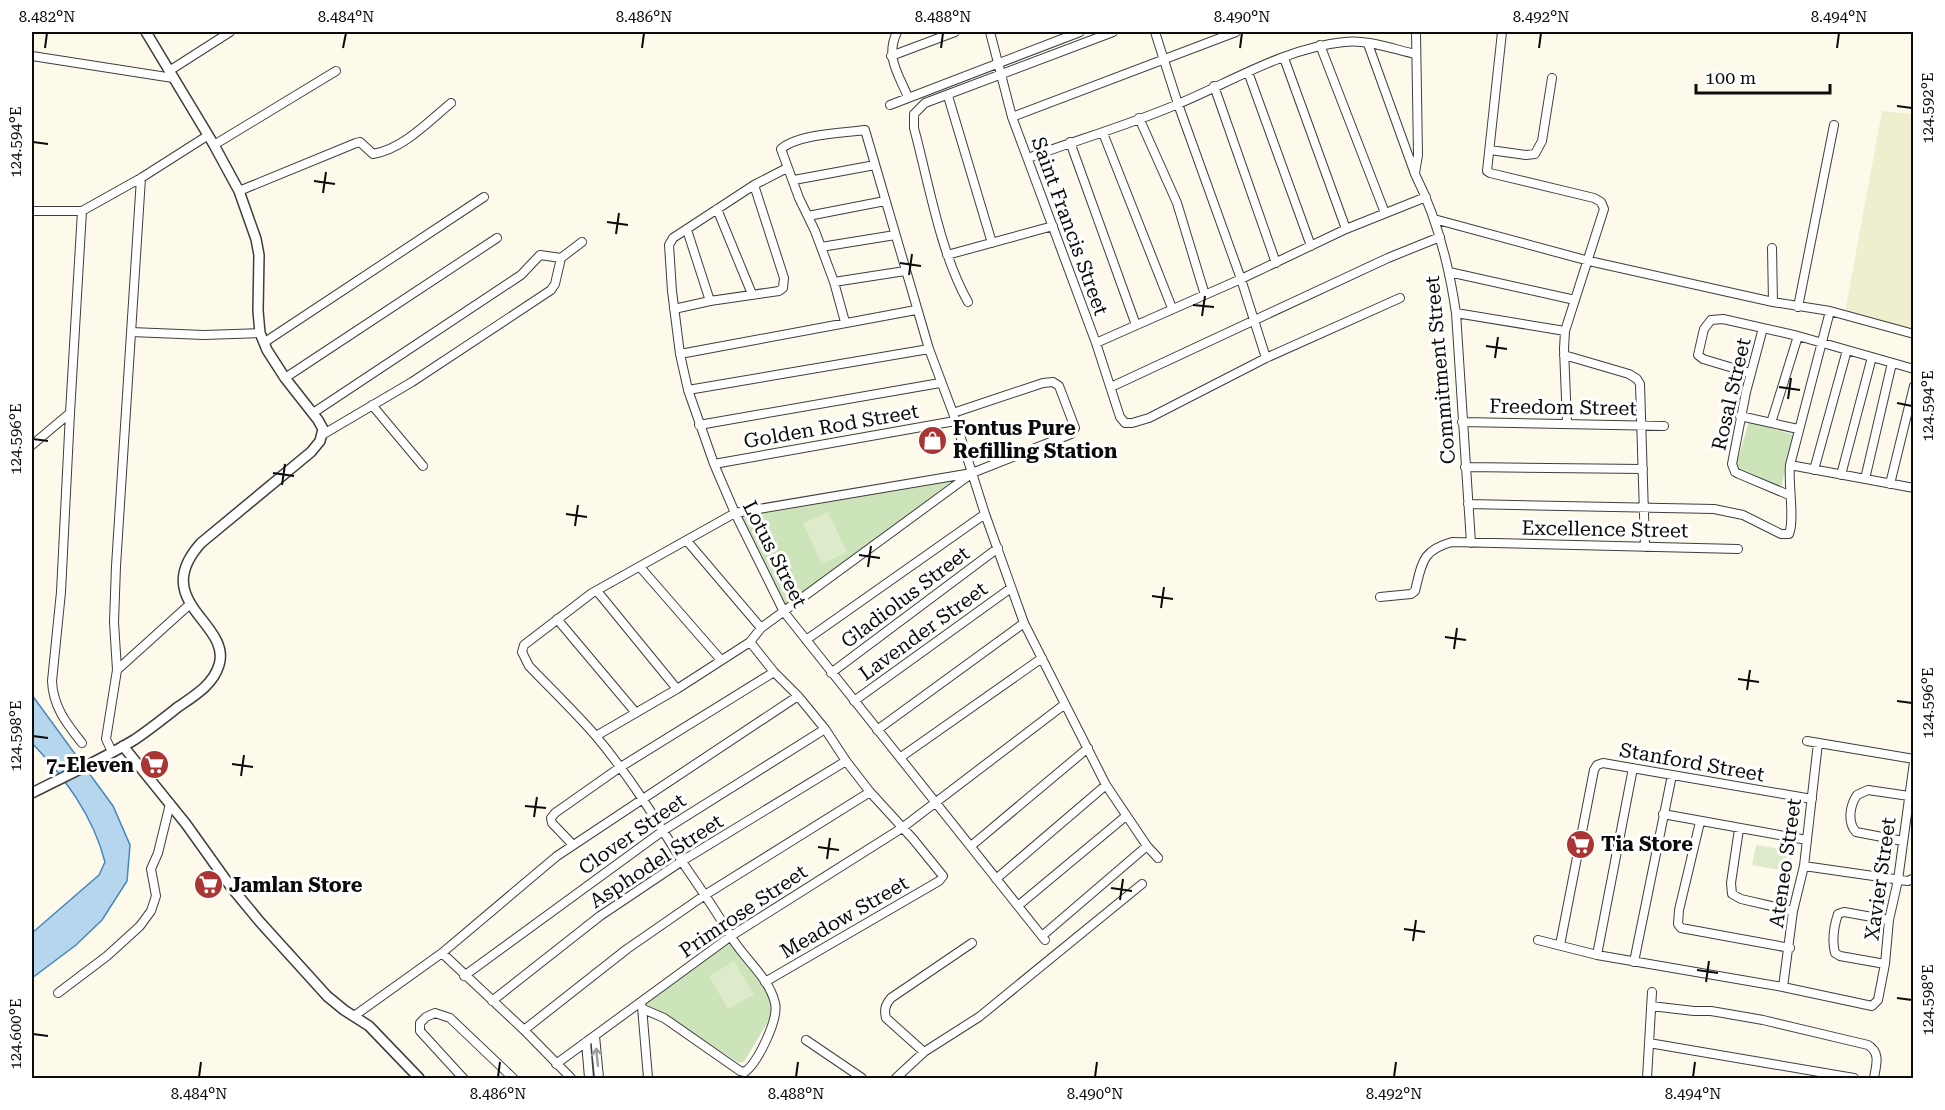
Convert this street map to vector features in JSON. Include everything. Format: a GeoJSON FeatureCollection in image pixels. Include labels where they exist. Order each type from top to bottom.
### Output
{"type":"FeatureCollection","features":[{"type":"Feature","properties":{"kind":"street"},"geometry":{"type":"LineString","coordinates":[[146,32],[239,191],[259,255],[260,333],[267,350],[285,378],[322,425],[322,435]]}},
{"type":"Feature","properties":{"kind":"street"},"geometry":{"type":"LineString","coordinates":[[32,56],[171,74],[230,32]]}},
{"type":"Feature","properties":{"kind":"street"},"geometry":{"type":"LineString","coordinates":[[897,32],[893,40],[891,56],[908,97]]}},
{"type":"Feature","properties":{"kind":"street"},"geometry":{"type":"LineString","coordinates":[[891,56],[955,32]]}},
{"type":"Feature","properties":{"kind":"street","name":"Saint Francis Street"},"geometry":{"type":"LineString","coordinates":[[990,32],[1012,117],[1096,343],[1120,417],[1125,423],[1149,417],[1266,358]]}},
{"type":"Feature","properties":{"kind":"street"},"geometry":{"type":"LineString","coordinates":[[890,105],[1080,32]]}},
{"type":"Feature","properties":{"kind":"street"},"geometry":{"type":"LineString","coordinates":[[968,302],[957,282],[947,255],[914,128],[914,114],[925,103],[1113,32]]}},
{"type":"Feature","properties":{"kind":"street"},"geometry":{"type":"LineString","coordinates":[[1155,32],[1266,358],[1400,298]]}},
{"type":"Feature","properties":{"kind":"street"},"geometry":{"type":"LineString","coordinates":[[1012,117],[1236,32]]}},
{"type":"Feature","properties":{"kind":"street"},"geometry":{"type":"LineString","coordinates":[[1415,174],[1418,155],[1416,32]]}},
{"type":"Feature","properties":{"kind":"street"},"geometry":{"type":"LineString","coordinates":[[1502,32],[1487,171],[1594,198],[1601,202],[1604,209],[1604,215],[1565,331],[1567,424]]}},
{"type":"Feature","properties":{"kind":"street"},"geometry":{"type":"LineString","coordinates":[[1028,158],[1070,142],[1103,133],[1178,104],[1214,86],[1320,45],[1347,41],[1415,54]]}},
{"type":"Feature","properties":{"kind":"street","name":"Commitment Street"},"geometry":{"type":"LineString","coordinates":[[1368,44],[1415,174],[1434,219],[1449,272],[1456,314],[1471,543]]}},
{"type":"Feature","properties":{"kind":"street"},"geometry":{"type":"LineString","coordinates":[[1320,45],[1385,213]]}},
{"type":"Feature","properties":{"kind":"street"},"geometry":{"type":"LineString","coordinates":[[1284,58],[1346,229]]}},
{"type":"Feature","properties":{"kind":"street"},"geometry":{"type":"LineString","coordinates":[[214,145],[336,71]]}},
{"type":"Feature","properties":{"kind":"street"},"geometry":{"type":"LineString","coordinates":[[1248,72],[1311,246]]}},
{"type":"Feature","properties":{"kind":"street"},"geometry":{"type":"LineString","coordinates":[[1490,150],[1526,155],[1536,154],[1542,141],[1552,78]]}},
{"type":"Feature","properties":{"kind":"street"},"geometry":{"type":"LineString","coordinates":[[1214,86],[1276,263]]}},
{"type":"Feature","properties":{"kind":"street"},"geometry":{"type":"LineString","coordinates":[[948,96],[993,243]]}},
{"type":"Feature","properties":{"kind":"street"},"geometry":{"type":"LineString","coordinates":[[239,191],[356,143],[360,142],[373,154],[386,150],[415,133],[451,103]]}},
{"type":"Feature","properties":{"kind":"street"},"geometry":{"type":"LineString","coordinates":[[1139,118],[1177,203],[1205,295]]}},
{"type":"Feature","properties":{"kind":"street"},"geometry":{"type":"LineString","coordinates":[[1798,307],[1834,125]]}},
{"type":"Feature","properties":{"kind":"street"},"geometry":{"type":"LineString","coordinates":[[845,322],[834,282],[799,198],[794,180],[787,168],[782,149],[786,145],[804,139],[865,130],[916,310],[1024,623],[1106,785],[1147,846],[1158,858]]}},
{"type":"Feature","properties":{"kind":"street"},"geometry":{"type":"LineString","coordinates":[[1103,133],[1172,308]]}},
{"type":"Feature","properties":{"kind":"street"},"geometry":{"type":"LineString","coordinates":[[32,211],[82,211],[141,178],[207,136]]}},
{"type":"Feature","properties":{"kind":"street"},"geometry":{"type":"LineString","coordinates":[[1070,142],[1136,325]]}},
{"type":"Feature","properties":{"kind":"street"},"geometry":{"type":"LineString","coordinates":[[794,180],[875,165]]}},
{"type":"Feature","properties":{"kind":"street","name":"Lotus Street"},"geometry":{"type":"LineString","coordinates":[[787,168],[754,185],[673,238],[669,244],[674,309],[688,390],[699,425],[735,513],[784,612],[901,758],[934,803],[1044,938],[1147,846]]}},
{"type":"Feature","properties":{"kind":"street"},"geometry":{"type":"LineString","coordinates":[[112,752],[106,739],[117,670],[114,622],[116,566],[141,178]]}},
{"type":"Feature","properties":{"kind":"street"},"geometry":{"type":"LineString","coordinates":[[674,309],[710,301],[779,291],[783,288],[784,283],[754,185]]}},
{"type":"Feature","properties":{"kind":"street"},"geometry":{"type":"LineString","coordinates":[[265,342],[484,197]]}},
{"type":"Feature","properties":{"kind":"street"},"geometry":{"type":"LineString","coordinates":[[1096,343],[1241,279],[1346,229],[1426,197]]}},
{"type":"Feature","properties":{"kind":"street"},"geometry":{"type":"LineString","coordinates":[[808,216],[885,201]]}},
{"type":"Feature","properties":{"kind":"street"},"geometry":{"type":"LineString","coordinates":[[717,209],[752,294]]}},
{"type":"Feature","properties":{"kind":"street"},"geometry":{"type":"LineString","coordinates":[[82,211],[61,592],[52,681],[52,695],[61,716],[82,743]]}},
{"type":"Feature","properties":{"kind":"street"},"geometry":{"type":"LineString","coordinates":[[1434,219],[1588,261],[1773,302],[1830,311],[1914,334]]}},
{"type":"Feature","properties":{"kind":"street"},"geometry":{"type":"LineString","coordinates":[[947,255],[1053,226]]}},
{"type":"Feature","properties":{"kind":"street"},"geometry":{"type":"LineString","coordinates":[[687,230],[710,301]]}},
{"type":"Feature","properties":{"kind":"street"},"geometry":{"type":"LineString","coordinates":[[821,247],[895,235]]}},
{"type":"Feature","properties":{"kind":"street"},"geometry":{"type":"LineString","coordinates":[[1111,387],[1388,258],[1440,237]]}},
{"type":"Feature","properties":{"kind":"street"},"geometry":{"type":"LineString","coordinates":[[285,378],[497,238]]}},
{"type":"Feature","properties":{"kind":"street"},"geometry":{"type":"LineString","coordinates":[[32,793],[141,735],[196,694],[215,676],[221,658],[217,642],[189,605],[185,593],[185,574],[192,553],[201,543],[311,452],[322,435],[412,382],[551,290],[555,284],[561,258],[582,242]]}},
{"type":"Feature","properties":{"kind":"street"},"geometry":{"type":"LineString","coordinates":[[1772,248],[1773,302]]}},
{"type":"Feature","properties":{"kind":"street"},"geometry":{"type":"LineString","coordinates":[[313,413],[521,275],[540,255],[561,258]]}},
{"type":"Feature","properties":{"kind":"street"},"geometry":{"type":"LineString","coordinates":[[834,282],[905,271]]}},
{"type":"Feature","properties":{"kind":"street"},"geometry":{"type":"LineString","coordinates":[[1449,272],[1575,300]]}},
{"type":"Feature","properties":{"kind":"street"},"geometry":{"type":"LineString","coordinates":[[680,354],[916,310]]}},
{"type":"Feature","properties":{"kind":"street"},"geometry":{"type":"LineString","coordinates":[[1468,504],[1725,510],[1789,534],[1792,525],[1789,495],[1790,465],[1830,311]]}},
{"type":"Feature","properties":{"kind":"street"},"geometry":{"type":"LineString","coordinates":[[1456,314],[1565,331]]}},
{"type":"Feature","properties":{"kind":"street"},"geometry":{"type":"LineString","coordinates":[[1750,374],[1703,359],[1698,355],[1704,329],[1711,320],[1723,319],[1797,336],[1914,369]]}},
{"type":"Feature","properties":{"kind":"street","name":"Rosal Street"},"geometry":{"type":"LineString","coordinates":[[1763,328],[1740,416],[1732,459],[1733,468],[1740,474],[1789,495]]}},
{"type":"Feature","properties":{"kind":"street"},"geometry":{"type":"LineString","coordinates":[[131,332],[204,335],[260,333]]}},
{"type":"Feature","properties":{"kind":"street"},"geometry":{"type":"LineString","coordinates":[[1771,423],[1797,336]]}},
{"type":"Feature","properties":{"kind":"street"},"geometry":{"type":"LineString","coordinates":[[688,390],[929,349]]}},
{"type":"Feature","properties":{"kind":"street"},"geometry":{"type":"LineString","coordinates":[[1814,470],[1847,350]]}},
{"type":"Feature","properties":{"kind":"street"},"geometry":{"type":"LineString","coordinates":[[1564,356],[1629,374],[1637,380],[1641,390],[1644,547]]}},
{"type":"Feature","properties":{"kind":"street"},"geometry":{"type":"LineString","coordinates":[[1841,475],[1872,357]]}},
{"type":"Feature","properties":{"kind":"street"},"geometry":{"type":"LineString","coordinates":[[1865,479],[1892,363]]}},
{"type":"Feature","properties":{"kind":"street","name":"Golden Rod Street"},"geometry":{"type":"LineString","coordinates":[[714,464],[954,417],[1043,383],[1053,382],[1059,386],[1075,428],[1071,434],[972,473]]}},
{"type":"Feature","properties":{"kind":"street"},"geometry":{"type":"LineString","coordinates":[[699,425],[940,383]]}},
{"type":"Feature","properties":{"kind":"street"},"geometry":{"type":"LineString","coordinates":[[1890,484],[1914,386]]}},
{"type":"Feature","properties":{"kind":"street"},"geometry":{"type":"LineString","coordinates":[[372,405],[423,466]]}},
{"type":"Feature","properties":{"kind":"street"},"geometry":{"type":"LineString","coordinates":[[32,445],[70,413]]}},
{"type":"Feature","properties":{"kind":"street"},"geometry":{"type":"LineString","coordinates":[[1740,416],[1798,429]]}},
{"type":"Feature","properties":{"kind":"street","name":"Freedom Street"},"geometry":{"type":"LineString","coordinates":[[1462,422],[1664,426]]}},
{"type":"Feature","properties":{"kind":"street"},"geometry":{"type":"LineString","coordinates":[[1790,465],[1914,488]]}},
{"type":"Feature","properties":{"kind":"street"},"geometry":{"type":"LineString","coordinates":[[1465,467],[1643,469]]}},
{"type":"Feature","properties":{"kind":"street"},"geometry":{"type":"LineString","coordinates":[[642,1006],[664,1018],[740,1071],[745,1072],[753,1064],[777,1013],[775,1001],[765,982],[731,936],[725,923],[642,798],[596,736],[524,659],[522,652],[524,645],[597,591],[735,513],[972,473]]}},
{"type":"Feature","properties":{"kind":"street"},"geometry":{"type":"LineString","coordinates":[[596,736],[677,689],[750,642],[761,628],[972,473]]}},
{"type":"Feature","properties":{"kind":"street"},"geometry":{"type":"LineString","coordinates":[[806,640],[985,514]]}},
{"type":"Feature","properties":{"kind":"street"},"geometry":{"type":"LineString","coordinates":[[687,542],[761,628]]}},
{"type":"Feature","properties":{"kind":"street","name":"Excellence Street"},"geometry":{"type":"LineString","coordinates":[[1380,597],[1411,594],[1415,591],[1419,568],[1428,555],[1437,546],[1452,542],[1738,549]]}},
{"type":"Feature","properties":{"kind":"street","name":"Gladiolus Street"},"geometry":{"type":"LineString","coordinates":[[831,673],[998,548]]}},
{"type":"Feature","properties":{"kind":"street"},"geometry":{"type":"LineString","coordinates":[[640,567],[720,660]]}},
{"type":"Feature","properties":{"kind":"street","name":"Lavender Street"},"geometry":{"type":"LineString","coordinates":[[854,700],[1011,588]]}},
{"type":"Feature","properties":{"kind":"street"},"geometry":{"type":"LineString","coordinates":[[597,591],[677,689]]}},
{"type":"Feature","properties":{"kind":"street"},"geometry":{"type":"LineString","coordinates":[[117,670],[189,605]]}},
{"type":"Feature","properties":{"kind":"street"},"geometry":{"type":"LineString","coordinates":[[557,619],[636,712]]}},
{"type":"Feature","properties":{"kind":"street"},"geometry":{"type":"LineString","coordinates":[[877,730],[1024,623]]}},
{"type":"Feature","properties":{"kind":"street"},"geometry":{"type":"LineString","coordinates":[[750,642],[825,729],[870,792],[902,828]]}},
{"type":"Feature","properties":{"kind":"street"},"geometry":{"type":"LineString","coordinates":[[901,758],[1042,658]]}},
{"type":"Feature","properties":{"kind":"street"},"geometry":{"type":"LineString","coordinates":[[573,845],[552,824],[551,818],[555,813],[619,768],[774,672]]}},
{"type":"Feature","properties":{"kind":"street"},"geometry":{"type":"LineString","coordinates":[[354,1016],[442,953],[573,845],[798,696]]}},
{"type":"Feature","properties":{"kind":"street","name":"Primrose Street"},"geometry":{"type":"LineString","coordinates":[[556,1064],[642,1006],[731,936],[902,828],[1065,704]]}},
{"type":"Feature","properties":{"kind":"street","name":"Clover Street"},"geometry":{"type":"LineString","coordinates":[[464,976],[664,830],[825,729]]}},
{"type":"Feature","properties":{"kind":"street"},"geometry":{"type":"LineString","coordinates":[[1807,741],[1914,760]]}},
{"type":"Feature","properties":{"kind":"street","name":"Ateneo Street"},"geometry":{"type":"LineString","coordinates":[[1783,987],[1790,948],[1793,911],[1804,866],[1818,743]]}},
{"type":"Feature","properties":{"kind":"street"},"geometry":{"type":"LineString","coordinates":[[123,746],[260,922],[327,996],[369,1026],[419,1078]]}},
{"type":"Feature","properties":{"kind":"street"},"geometry":{"type":"LineString","coordinates":[[971,846],[1088,748]]}},
{"type":"Feature","properties":{"kind":"street","name":"Xavier Street"},"geometry":{"type":"LineString","coordinates":[[1783,987],[1872,1006],[1878,1000],[1885,964],[1889,920],[1898,880],[1914,760]]}},
{"type":"Feature","properties":{"kind":"street","name":"Asphodel Street"},"geometry":{"type":"LineString","coordinates":[[492,1001],[600,916],[682,861],[846,761]]}},
{"type":"Feature","properties":{"kind":"street","name":"Stanford Street"},"geometry":{"type":"LineString","coordinates":[[1560,945],[1594,770],[1597,765],[1603,763],[1812,799]]}},
{"type":"Feature","properties":{"kind":"street"},"geometry":{"type":"LineString","coordinates":[[1597,955],[1633,768]]}},
{"type":"Feature","properties":{"kind":"street"},"geometry":{"type":"LineString","coordinates":[[1634,962],[1672,775]]}},
{"type":"Feature","properties":{"kind":"street"},"geometry":{"type":"LineString","coordinates":[[996,879],[1106,785]]}},
{"type":"Feature","properties":{"kind":"street"},"geometry":{"type":"LineString","coordinates":[[1903,841],[1856,832],[1851,824],[1853,803],[1857,795],[1868,790],[1909,796]]}},
{"type":"Feature","properties":{"kind":"street"},"geometry":{"type":"LineString","coordinates":[[524,1029],[627,949],[705,895],[870,792]]}},
{"type":"Feature","properties":{"kind":"street"},"geometry":{"type":"LineString","coordinates":[[58,993],[107,956],[140,926],[151,911],[156,896],[151,869],[158,853],[170,804]]}},
{"type":"Feature","properties":{"kind":"street"},"geometry":{"type":"LineString","coordinates":[[1663,814],[1807,840]]}},
{"type":"Feature","properties":{"kind":"street"},"geometry":{"type":"LineString","coordinates":[[1019,905],[1126,816]]}},
{"type":"Feature","properties":{"kind":"street"},"geometry":{"type":"LineString","coordinates":[[1700,822],[1679,910],[1678,924],[1681,928],[1790,948]]}},
{"type":"Feature","properties":{"kind":"street","name":"Meadow Street"},"geometry":{"type":"LineString","coordinates":[[765,982],[943,879],[942,873],[902,828]]}},
{"type":"Feature","properties":{"kind":"street"},"geometry":{"type":"LineString","coordinates":[[1739,829],[1731,883],[1732,894],[1741,899],[1793,911]]}},
{"type":"Feature","properties":{"kind":"street"},"geometry":{"type":"LineString","coordinates":[[1804,866],[1912,882]]}},
{"type":"Feature","properties":{"kind":"street"},"geometry":{"type":"LineString","coordinates":[[896,1078],[924,1052],[979,1017],[1142,884]]}},
{"type":"Feature","properties":{"kind":"street"},"geometry":{"type":"LineString","coordinates":[[1885,964],[1840,956],[1835,953],[1833,946],[1835,922],[1838,914],[1844,912],[1889,920]]}},
{"type":"Feature","properties":{"kind":"street"},"geometry":{"type":"LineString","coordinates":[[1538,940],[1597,955],[1783,987]]}},
{"type":"Feature","properties":{"kind":"street"},"geometry":{"type":"LineString","coordinates":[[924,1052],[886,1018],[886,1004],[891,998],[972,943]]}},
{"type":"Feature","properties":{"kind":"street"},"geometry":{"type":"LineString","coordinates":[[442,953],[464,976],[524,1029],[571,1078]]}},
{"type":"Feature","properties":{"kind":"street"},"geometry":{"type":"LineString","coordinates":[[1648,1078],[1652,992]]}},
{"type":"Feature","properties":{"kind":"street"},"geometry":{"type":"LineString","coordinates":[[642,1006],[648,1078]]}},
{"type":"Feature","properties":{"kind":"street"},"geometry":{"type":"LineString","coordinates":[[1651,1006],[1711,1011],[1763,1020],[1868,1045],[1875,1049],[1877,1056],[1874,1078]]}},
{"type":"Feature","properties":{"kind":"street"},"geometry":{"type":"LineString","coordinates":[[463,1078],[420,1031],[420,1023],[426,1017],[435,1013],[450,1018],[513,1078]]}},
{"type":"Feature","properties":{"kind":"street"},"geometry":{"type":"LineString","coordinates":[[595,1036],[599,1078]]}},
{"type":"Feature","properties":{"kind":"street"},"geometry":{"type":"LineString","coordinates":[[806,1040],[862,1078]]}},
{"type":"Feature","properties":{"kind":"street"},"geometry":{"type":"LineString","coordinates":[[586,1042],[589,1078]]}},
{"type":"Feature","properties":{"kind":"street"},"geometry":{"type":"LineString","coordinates":[[1649,1043],[1854,1078]]}},
{"type":"Feature","properties":{"kind":"green space"},"geometry":{"type":"Polygon","coordinates":[[[1882,111],[1913,114],[1913,329],[1845,312],[1882,111]]]}},
{"type":"Feature","properties":{"kind":"green space"},"geometry":{"type":"Polygon","coordinates":[[[1749,421],[1794,435],[1781,487],[1735,470],[1749,421]]]}},
{"type":"Feature","properties":{"kind":"green space"},"geometry":{"type":"Polygon","coordinates":[[[954,480],[785,606],[741,516],[954,480]]]}},
{"type":"Feature","properties":{"kind":"green space"},"geometry":{"type":"Polygon","coordinates":[[[828,512],[847,552],[822,564],[803,523],[828,512]]]}},
{"type":"Feature","properties":{"kind":"green space"},"geometry":{"type":"Polygon","coordinates":[[[1756,845],[1793,851],[1789,872],[1752,865],[1756,845]]]}},
{"type":"Feature","properties":{"kind":"green space"},"geometry":{"type":"Polygon","coordinates":[[[731,940],[770,991],[774,1011],[744,1062],[739,1063],[666,1016],[647,1008],[645,1003],[731,940]]]}},
{"type":"Feature","properties":{"kind":"green space"},"geometry":{"type":"Polygon","coordinates":[[[734,961],[754,994],[728,1009],[709,976],[734,961]]]}},
{"type":"Feature","properties":{"kind":"water"},"geometry":{"type":"Polygon","coordinates":[[[32,695],[113,806],[130,845],[127,881],[102,920],[76,945],[32,978],[32,933],[99,875],[105,862],[93,828],[76,798],[32,743],[32,695]]]}},
{"type":"Feature","properties":{"kind":"place","name":"Fontus Pure Refilling Station"},"geometry":{"type":"Point","coordinates":[932,440]}},
{"type":"Feature","properties":{"kind":"place","name":"7-Eleven"},"geometry":{"type":"Point","coordinates":[155,765]}},
{"type":"Feature","properties":{"kind":"place","name":"Tia Store"},"geometry":{"type":"Point","coordinates":[1580,844]}},
{"type":"Feature","properties":{"kind":"place","name":"Jamlan Store"},"geometry":{"type":"Point","coordinates":[208,885]}}]}
